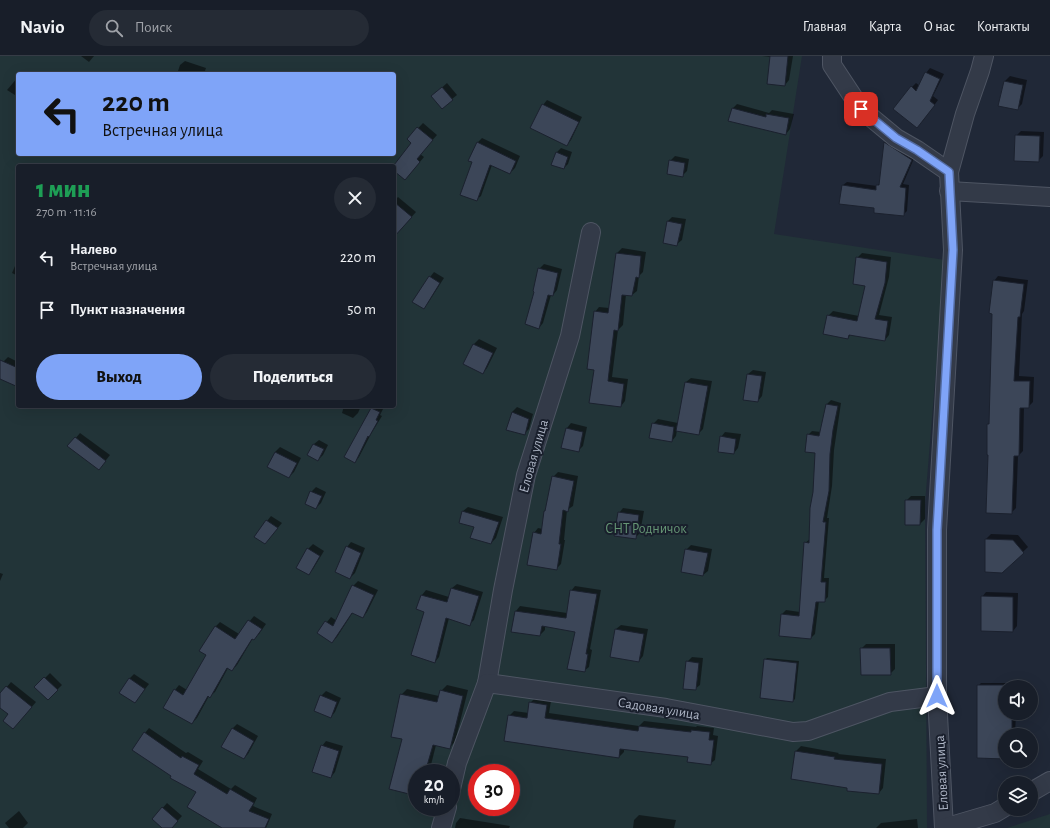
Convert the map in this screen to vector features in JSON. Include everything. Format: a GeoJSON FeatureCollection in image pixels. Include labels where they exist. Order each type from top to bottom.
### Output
{"type":"FeatureCollection","features":[{"type":"Feature","properties":{"kind":"street"},"geometry":{"type":"LineString","coordinates":[[832,56],[832,65],[861,109],[896,138],[917,150],[949,172]]}},
{"type":"Feature","properties":{"kind":"street","name":"Еловая улица"},"geometry":{"type":"LineString","coordinates":[[944,828],[937,696],[937,530],[953,250],[949,172],[965,114],[984,56]]}},
{"type":"Feature","properties":{"kind":"street"},"geometry":{"type":"LineString","coordinates":[[949,191],[1050,197]]}},
{"type":"Feature","properties":{"kind":"street","name":"Еловая улица"},"geometry":{"type":"LineString","coordinates":[[487,684],[503,590],[526,475],[570,336],[591,232]]}},
{"type":"Feature","properties":{"kind":"street"},"geometry":{"type":"LineString","coordinates":[[457,764],[487,684]]}},
{"type":"Feature","properties":{"kind":"street","name":"Садовая улица"},"geometry":{"type":"LineString","coordinates":[[487,684],[666,708],[794,732],[808,731],[890,702],[937,696]]}},
{"type":"Feature","properties":{"kind":"street"},"geometry":{"type":"LineString","coordinates":[[1038,788],[1050,781]]}},
{"type":"Feature","properties":{"kind":"street"},"geometry":{"type":"LineString","coordinates":[[944,828],[998,811]]}},
{"type":"Feature","properties":{"kind":"street"},"geometry":{"type":"LineString","coordinates":[[442,828],[445,816]]}},
{"type":"Feature","properties":{"kind":"green space","name":"СНТ Родничок"},"geometry":{"type":"Polygon","coordinates":[[[0,56],[802,56],[774,234],[945,260],[925,503],[927,828],[0,828],[0,56]]]}},
{"type":"Feature","properties":{"kind":"green space"},"geometry":{"type":"Polygon","coordinates":[[[1050,814],[1050,828],[1007,828],[1050,814]]]}},
{"type":"Feature","properties":{"kind":"building"},"geometry":{"type":"Polygon","coordinates":[[[770,56],[788,56],[785,86],[767,84],[770,56]]]}},
{"type":"Feature","properties":{"kind":"building"},"geometry":{"type":"Polygon","coordinates":[[[925,72],[940,79],[930,101],[935,105],[917,128],[893,109],[911,86],[916,91],[925,72]]]}},
{"type":"Feature","properties":{"kind":"building"},"geometry":{"type":"Polygon","coordinates":[[[1004,81],[1023,85],[1018,110],[998,106],[1004,81]]]}},
{"type":"Feature","properties":{"kind":"building"},"geometry":{"type":"Polygon","coordinates":[[[442,87],[453,100],[442,109],[431,96],[442,87]]]}},
{"type":"Feature","properties":{"kind":"building"},"geometry":{"type":"Polygon","coordinates":[[[542,104],[579,122],[567,146],[530,128],[542,104]]]}},
{"type":"Feature","properties":{"kind":"building"},"geometry":{"type":"Polygon","coordinates":[[[732,108],[766,117],[766,114],[789,118],[786,135],[728,121],[732,108]]]}},
{"type":"Feature","properties":{"kind":"building"},"geometry":{"type":"Polygon","coordinates":[[[417,127],[433,140],[417,159],[420,162],[405,180],[396,173],[396,164],[395,164],[411,143],[407,139],[417,127]]]}},
{"type":"Feature","properties":{"kind":"building"},"geometry":{"type":"Polygon","coordinates":[[[1015,135],[1040,136],[1039,162],[1014,161],[1015,135]]]}},
{"type":"Feature","properties":{"kind":"building"},"geometry":{"type":"Polygon","coordinates":[[[477,142],[516,161],[510,174],[490,165],[477,201],[460,195],[472,162],[468,161],[477,142]]]}},
{"type":"Feature","properties":{"kind":"building"},"geometry":{"type":"Polygon","coordinates":[[[884,142],[912,160],[900,187],[906,188],[904,216],[874,213],[874,208],[839,204],[842,185],[876,190],[876,185],[879,185],[884,142]]]}},
{"type":"Feature","properties":{"kind":"building"},"geometry":{"type":"Polygon","coordinates":[[[556,152],[568,157],[564,169],[551,165],[556,152]]]}},
{"type":"Feature","properties":{"kind":"building"},"geometry":{"type":"Polygon","coordinates":[[[669,160],[685,163],[683,177],[667,174],[669,160]]]}},
{"type":"Feature","properties":{"kind":"building"},"geometry":{"type":"Polygon","coordinates":[[[396,204],[412,217],[396,235],[396,204]]]}},
{"type":"Feature","properties":{"kind":"building"},"geometry":{"type":"Polygon","coordinates":[[[667,221],[682,224],[677,246],[663,243],[667,221]]]}},
{"type":"Feature","properties":{"kind":"building"},"geometry":{"type":"Polygon","coordinates":[[[616,253],[641,256],[639,278],[636,277],[632,296],[622,295],[618,331],[614,330],[608,381],[624,384],[621,407],[589,403],[594,370],[587,369],[594,311],[608,313],[616,253]]]}},
{"type":"Feature","properties":{"kind":"building"},"geometry":{"type":"Polygon","coordinates":[[[856,257],[887,262],[885,283],[875,319],[888,321],[885,341],[849,335],[848,339],[823,334],[827,315],[857,321],[865,286],[853,284],[856,257]]]}},
{"type":"Feature","properties":{"kind":"building"},"geometry":{"type":"Polygon","coordinates":[[[538,268],[558,273],[553,296],[548,295],[539,329],[525,324],[534,292],[538,268]]]}},
{"type":"Feature","properties":{"kind":"building"},"geometry":{"type":"Polygon","coordinates":[[[429,276],[440,283],[424,309],[412,302],[429,276]]]}},
{"type":"Feature","properties":{"kind":"building"},"geometry":{"type":"Polygon","coordinates":[[[993,280],[1024,284],[1020,317],[1018,317],[1014,381],[1030,381],[1029,408],[1020,408],[1019,456],[1014,456],[1012,514],[986,513],[988,455],[987,424],[989,424],[992,314],[989,313],[993,280]]]}},
{"type":"Feature","properties":{"kind":"building"},"geometry":{"type":"Polygon","coordinates":[[[473,344],[493,353],[483,374],[463,364],[473,344]]]}},
{"type":"Feature","properties":{"kind":"building"},"geometry":{"type":"Polygon","coordinates":[[[0,360],[16,367],[16,386],[0,379],[0,360]]]}},
{"type":"Feature","properties":{"kind":"building"},"geometry":{"type":"Polygon","coordinates":[[[747,374],[762,376],[758,402],[743,400],[747,374]]]}},
{"type":"Feature","properties":{"kind":"building"},"geometry":{"type":"Polygon","coordinates":[[[685,382],[708,386],[699,435],[676,431],[685,382]]]}},
{"type":"Feature","properties":{"kind":"building"},"geometry":{"type":"Polygon","coordinates":[[[826,404],[838,406],[830,454],[829,491],[823,522],[826,522],[821,582],[826,582],[825,602],[816,602],[811,639],[779,636],[781,614],[799,616],[804,542],[809,543],[810,508],[813,492],[815,453],[805,452],[807,434],[819,436],[826,404]]]}},
{"type":"Feature","properties":{"kind":"building"},"geometry":{"type":"Polygon","coordinates":[[[371,408],[380,412],[376,420],[378,421],[369,437],[368,436],[355,463],[344,457],[371,408]]]}},
{"type":"Feature","properties":{"kind":"building"},"geometry":{"type":"Polygon","coordinates":[[[512,412],[529,419],[525,435],[506,430],[512,412]]]}},
{"type":"Feature","properties":{"kind":"building"},"geometry":{"type":"Polygon","coordinates":[[[652,423],[674,427],[672,442],[649,438],[652,423]]]}},
{"type":"Feature","properties":{"kind":"building"},"geometry":{"type":"Polygon","coordinates":[[[566,428],[583,432],[579,452],[561,448],[566,428]]]}},
{"type":"Feature","properties":{"kind":"building"},"geometry":{"type":"Polygon","coordinates":[[[720,436],[736,439],[734,454],[718,452],[720,436]]]}},
{"type":"Feature","properties":{"kind":"building"},"geometry":{"type":"Polygon","coordinates":[[[75,437],[106,461],[99,470],[67,446],[75,437]]]}},
{"type":"Feature","properties":{"kind":"building"},"geometry":{"type":"Polygon","coordinates":[[[313,444],[324,449],[318,461],[307,455],[313,444]]]}},
{"type":"Feature","properties":{"kind":"building"},"geometry":{"type":"Polygon","coordinates":[[[275,452],[297,463],[289,478],[267,467],[275,452]]]}},
{"type":"Feature","properties":{"kind":"building"},"geometry":{"type":"Polygon","coordinates":[[[552,476],[574,481],[568,512],[563,510],[559,544],[561,544],[557,570],[527,565],[533,532],[541,534],[544,511],[552,476]]]}},
{"type":"Feature","properties":{"kind":"building"},"geometry":{"type":"Polygon","coordinates":[[[310,491],[322,496],[316,509],[305,504],[310,491]]]}},
{"type":"Feature","properties":{"kind":"building"},"geometry":{"type":"Polygon","coordinates":[[[905,500],[921,500],[920,525],[905,525],[905,500]]]}},
{"type":"Feature","properties":{"kind":"building"},"geometry":{"type":"Polygon","coordinates":[[[462,511],[499,522],[491,544],[470,538],[474,527],[459,523],[462,511]]]}},
{"type":"Feature","properties":{"kind":"building"},"geometry":{"type":"Polygon","coordinates":[[[618,512],[639,515],[636,539],[614,536],[618,512]]]}},
{"type":"Feature","properties":{"kind":"building"},"geometry":{"type":"Polygon","coordinates":[[[266,520],[278,528],[265,544],[254,537],[266,520]]]}},
{"type":"Feature","properties":{"kind":"building"},"geometry":{"type":"Polygon","coordinates":[[[985,539],[1013,540],[1024,553],[1002,573],[985,572],[985,539]]]}},
{"type":"Feature","properties":{"kind":"building"},"geometry":{"type":"Polygon","coordinates":[[[346,546],[361,553],[350,579],[335,572],[346,546]]]}},
{"type":"Feature","properties":{"kind":"building"},"geometry":{"type":"Polygon","coordinates":[[[307,548],[320,556],[309,575],[296,568],[307,548]]]}},
{"type":"Feature","properties":{"kind":"building"},"geometry":{"type":"Polygon","coordinates":[[[685,549],[708,553],[703,576],[681,572],[685,549]]]}},
{"type":"Feature","properties":{"kind":"building"},"geometry":{"type":"Polygon","coordinates":[[[352,585],[374,595],[363,618],[352,613],[332,643],[317,633],[325,621],[333,626],[352,585]]]}},
{"type":"Feature","properties":{"kind":"building"},"geometry":{"type":"Polygon","coordinates":[[[451,588],[479,596],[470,626],[446,618],[435,663],[411,655],[424,612],[416,609],[421,595],[447,602],[451,588]]]}},
{"type":"Feature","properties":{"kind":"building"},"geometry":{"type":"Polygon","coordinates":[[[570,590],[597,594],[586,654],[588,654],[585,672],[567,669],[575,632],[542,626],[540,636],[511,632],[515,611],[566,618],[570,590]]]}},
{"type":"Feature","properties":{"kind":"building"},"geometry":{"type":"Polygon","coordinates":[[[981,596],[1013,597],[1013,632],[981,631],[981,596]]]}},
{"type":"Feature","properties":{"kind":"building"},"geometry":{"type":"Polygon","coordinates":[[[248,620],[262,629],[254,640],[252,639],[232,671],[227,668],[210,698],[208,696],[192,724],[163,708],[174,689],[183,695],[206,655],[199,651],[215,626],[235,639],[248,620]]]}},
{"type":"Feature","properties":{"kind":"building"},"geometry":{"type":"Polygon","coordinates":[[[615,629],[644,634],[639,662],[610,657],[615,629]]]}},
{"type":"Feature","properties":{"kind":"building"},"geometry":{"type":"Polygon","coordinates":[[[860,648],[890,648],[891,675],[861,675],[860,648]]]}},
{"type":"Feature","properties":{"kind":"building"},"geometry":{"type":"Polygon","coordinates":[[[764,659],[797,663],[793,702],[760,698],[764,659]]]}},
{"type":"Feature","properties":{"kind":"building"},"geometry":{"type":"Polygon","coordinates":[[[686,661],[699,663],[696,690],[683,689],[686,661]]]}},
{"type":"Feature","properties":{"kind":"building"},"geometry":{"type":"Polygon","coordinates":[[[44,677],[58,690],[48,700],[34,687],[44,677]]]}},
{"type":"Feature","properties":{"kind":"building"},"geometry":{"type":"Polygon","coordinates":[[[129,678],[145,689],[135,703],[119,693],[129,678]]]}},
{"type":"Feature","properties":{"kind":"building"},"geometry":{"type":"Polygon","coordinates":[[[977,685],[998,685],[998,720],[1012,720],[1012,728],[998,728],[998,759],[977,758],[977,685]]]}},
{"type":"Feature","properties":{"kind":"building"},"geometry":{"type":"Polygon","coordinates":[[[6,686],[32,707],[13,729],[3,721],[8,714],[0,708],[0,693],[6,686]]]}},
{"type":"Feature","properties":{"kind":"building"},"geometry":{"type":"Polygon","coordinates":[[[440,690],[463,696],[450,749],[433,745],[428,764],[408,764],[408,794],[389,789],[402,739],[391,737],[400,694],[437,702],[440,690]]]}},
{"type":"Feature","properties":{"kind":"building"},"geometry":{"type":"Polygon","coordinates":[[[320,695],[337,702],[331,718],[314,711],[320,695]]]}},
{"type":"Feature","properties":{"kind":"building"},"geometry":{"type":"Polygon","coordinates":[[[529,702],[547,705],[545,718],[638,731],[639,726],[691,732],[691,730],[710,732],[709,740],[714,740],[711,765],[687,762],[688,757],[620,749],[619,758],[504,741],[508,715],[527,718],[529,702]]]}},
{"type":"Feature","properties":{"kind":"building"},"geometry":{"type":"Polygon","coordinates":[[[232,728],[254,741],[244,759],[221,747],[232,728]]]}},
{"type":"Feature","properties":{"kind":"building"},"geometry":{"type":"Polygon","coordinates":[[[144,732],[181,758],[182,756],[199,765],[194,774],[227,794],[230,789],[254,803],[249,811],[269,819],[265,828],[222,828],[187,807],[196,792],[170,778],[171,776],[132,750],[144,732]]]}},
{"type":"Feature","properties":{"kind":"building"},"geometry":{"type":"Polygon","coordinates":[[[321,745],[339,751],[331,778],[312,772],[321,745]]]}},
{"type":"Feature","properties":{"kind":"building"},"geometry":{"type":"Polygon","coordinates":[[[795,751],[835,757],[834,759],[882,764],[879,794],[847,791],[847,788],[791,779],[795,751]]]}},
{"type":"Feature","properties":{"kind":"building"},"geometry":{"type":"Polygon","coordinates":[[[162,807],[178,821],[172,828],[162,828],[152,819],[162,807]]]}},
{"type":"Feature","properties":{"kind":"route"},"geometry":{"type":"LineString","coordinates":[[861,109],[896,138],[917,150],[949,172],[953,250],[937,530],[937,696]]}}]}
